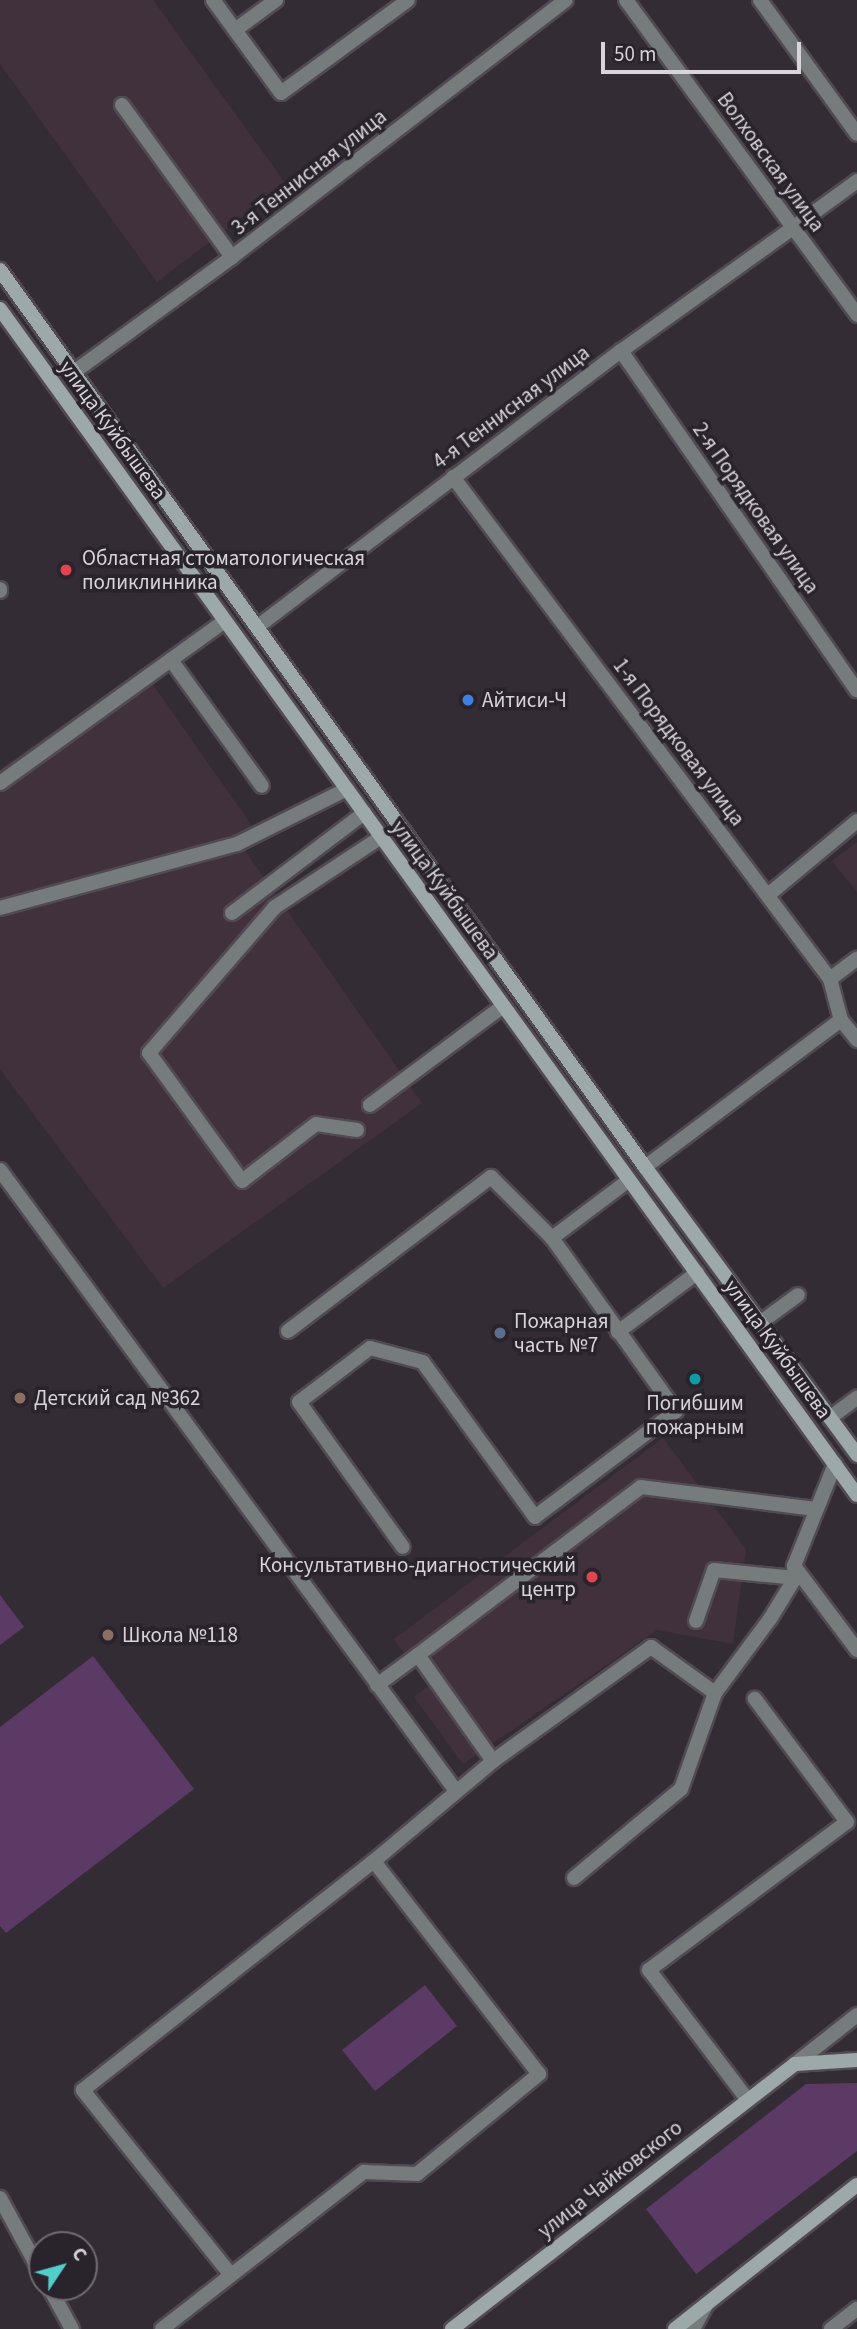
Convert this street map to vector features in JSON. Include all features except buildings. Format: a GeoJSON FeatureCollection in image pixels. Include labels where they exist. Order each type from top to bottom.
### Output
{"type":"FeatureCollection","features":[{"type":"Feature","properties":{"kind":"main road","name":"улица Куйбышева"},"geometry":{"type":"LineString","coordinates":[[0,270],[645,1167],[857,1455]]}},
{"type":"Feature","properties":{"kind":"main road","name":"улица Куйбышева"},"geometry":{"type":"LineString","coordinates":[[0,309],[857,1495]]}},
{"type":"Feature","properties":{"kind":"main road"},"geometry":{"type":"LineString","coordinates":[[240,642],[257,628]]}},
{"type":"Feature","properties":{"kind":"main road"},"geometry":{"type":"LineString","coordinates":[[629,1180],[645,1167]]}},
{"type":"Feature","properties":{"kind":"main road"},"geometry":{"type":"LineString","coordinates":[[794,2064],[857,2060]]}},
{"type":"Feature","properties":{"kind":"main road","name":"улица Чайковского"},"geometry":{"type":"LineString","coordinates":[[452,2329],[794,2064]]}},
{"type":"Feature","properties":{"kind":"main road"},"geometry":{"type":"LineString","coordinates":[[675,2329],[857,2185]]}},
{"type":"Feature","properties":{"kind":"street"},"geometry":{"type":"LineString","coordinates":[[213,0],[281,93],[408,0]]}},
{"type":"Feature","properties":{"kind":"street"},"geometry":{"type":"LineString","coordinates":[[235,30],[276,0]]}},
{"type":"Feature","properties":{"kind":"street","name":"3-я Теннисная улица"},"geometry":{"type":"LineString","coordinates":[[74,372],[232,257],[566,0]]}},
{"type":"Feature","properties":{"kind":"street","name":"Волховская улица"},"geometry":{"type":"LineString","coordinates":[[626,0],[857,315]]}},
{"type":"Feature","properties":{"kind":"street"},"geometry":{"type":"LineString","coordinates":[[760,0],[857,134]]}},
{"type":"Feature","properties":{"kind":"street"},"geometry":{"type":"LineString","coordinates":[[122,105],[232,257]]}},
{"type":"Feature","properties":{"kind":"street","name":"4-я Теннисная улица"},"geometry":{"type":"LineString","coordinates":[[257,628],[621,351],[857,181]]}},
{"type":"Feature","properties":{"kind":"street","name":"2-я Порядковая улица"},"geometry":{"type":"LineString","coordinates":[[621,351],[857,690]]}},
{"type":"Feature","properties":{"kind":"street","name":"1-я Порядковая улица"},"geometry":{"type":"LineString","coordinates":[[453,477],[830,979],[841,1020],[857,1040]]}},
{"type":"Feature","properties":{"kind":"street"},"geometry":{"type":"LineString","coordinates":[[0,783],[225,621]]}},
{"type":"Feature","properties":{"kind":"street"},"geometry":{"type":"LineString","coordinates":[[172,660],[262,786]]}},
{"type":"Feature","properties":{"kind":"street"},"geometry":{"type":"LineString","coordinates":[[0,908],[237,844],[346,789]]}},
{"type":"Feature","properties":{"kind":"street"},"geometry":{"type":"LineString","coordinates":[[232,914],[364,813]]}},
{"type":"Feature","properties":{"kind":"street"},"geometry":{"type":"LineString","coordinates":[[768,895],[857,821]]}},
{"type":"Feature","properties":{"kind":"street"},"geometry":{"type":"LineString","coordinates":[[357,1130],[316,1124],[242,1181],[149,1053],[275,907],[381,837]]}},
{"type":"Feature","properties":{"kind":"street"},"geometry":{"type":"LineString","coordinates":[[830,979],[857,959]]}},
{"type":"Feature","properties":{"kind":"street"},"geometry":{"type":"LineString","coordinates":[[370,1105],[502,1007]]}},
{"type":"Feature","properties":{"kind":"street"},"geometry":{"type":"LineString","coordinates":[[645,1167],[841,1020]]}},
{"type":"Feature","properties":{"kind":"street"},"geometry":{"type":"LineString","coordinates":[[0,1170],[456,1791]]}},
{"type":"Feature","properties":{"kind":"street"},"geometry":{"type":"LineString","coordinates":[[288,1331],[491,1177],[552,1238],[676,1411],[535,1517],[423,1362],[370,1348],[299,1402],[403,1547]]}},
{"type":"Feature","properties":{"kind":"street"},"geometry":{"type":"LineString","coordinates":[[552,1238],[629,1180]]}},
{"type":"Feature","properties":{"kind":"street"},"geometry":{"type":"LineString","coordinates":[[618,1332],[696,1273]]}},
{"type":"Feature","properties":{"kind":"street"},"geometry":{"type":"LineString","coordinates":[[760,1323],[798,1295]]}},
{"type":"Feature","properties":{"kind":"street"},"geometry":{"type":"LineString","coordinates":[[830,1418],[857,1398]]}},
{"type":"Feature","properties":{"kind":"street"},"geometry":{"type":"LineString","coordinates":[[574,1878],[681,1789],[715,1693],[770,1619],[794,1572],[815,1509],[835,1464]]}},
{"type":"Feature","properties":{"kind":"street"},"geometry":{"type":"LineString","coordinates":[[377,1685],[641,1487],[815,1509]]}},
{"type":"Feature","properties":{"kind":"street"},"geometry":{"type":"LineString","coordinates":[[696,1621],[714,1570],[794,1572],[857,1650]]}},
{"type":"Feature","properties":{"kind":"street"},"geometry":{"type":"LineString","coordinates":[[231,2275],[83,2090],[374,1861],[493,1760],[651,1647],[715,1693]]}},
{"type":"Feature","properties":{"kind":"street"},"geometry":{"type":"LineString","coordinates":[[418,1655],[493,1760]]}},
{"type":"Feature","properties":{"kind":"street"},"geometry":{"type":"LineString","coordinates":[[747,2099],[649,1970],[847,1822],[755,1699]]}},
{"type":"Feature","properties":{"kind":"street"},"geometry":{"type":"LineString","coordinates":[[162,2329],[364,2172],[417,2174],[539,2074],[374,1861]]}},
{"type":"Feature","properties":{"kind":"street","name":"улица Чайковского"},"geometry":{"type":"LineString","coordinates":[[794,2064],[857,2015]]}},
{"type":"Feature","properties":{"kind":"street"},"geometry":{"type":"LineString","coordinates":[[0,2198],[28,2249]]}},
{"type":"Feature","properties":{"kind":"street"},"geometry":{"type":"LineString","coordinates":[[57,2301],[72,2329]]}},
{"type":"Feature","properties":{"kind":"street"},"geometry":{"type":"LineString","coordinates":[[693,2329],[707,2304]]}},
{"type":"Feature","properties":{"kind":"street"},"geometry":{"type":"LineString","coordinates":[[831,2329],[855,2314]]}},
{"type":"Feature","properties":{"kind":"shaded area"},"geometry":{"type":"Polygon","coordinates":[[[0,0],[153,0],[286,184],[157,282],[0,64],[0,0]]]}},
{"type":"Feature","properties":{"kind":"shaded area"},"geometry":{"type":"Polygon","coordinates":[[[142,669],[257,833],[241,845],[422,1103],[163,1288],[0,1069],[0,769],[142,669]]]}},
{"type":"Feature","properties":{"kind":"shaded area"},"geometry":{"type":"Polygon","coordinates":[[[857,842],[857,892],[832,861],[857,842]]]}},
{"type":"Feature","properties":{"kind":"shaded area"},"geometry":{"type":"Polygon","coordinates":[[[663,1438],[746,1549],[733,1644],[657,1630],[463,1764],[414,1697],[428,1686],[394,1639],[663,1438]]]}},
{"type":"Feature","properties":{"kind":"shaded area"},"geometry":{"type":"Polygon","coordinates":[[[0,1595],[24,1627],[0,1645],[0,1595]]]}},
{"type":"Feature","properties":{"kind":"shaded area"},"geometry":{"type":"Polygon","coordinates":[[[93,1656],[194,1789],[6,1933],[0,1926],[0,1727],[93,1656]]]}},
{"type":"Feature","properties":{"kind":"shaded area"},"geometry":{"type":"Polygon","coordinates":[[[425,1985],[457,2026],[375,2091],[342,2050],[425,1985]]]}},
{"type":"Feature","properties":{"kind":"shaded area"},"geometry":{"type":"Polygon","coordinates":[[[857,2083],[857,2151],[696,2274],[646,2209],[806,2084],[857,2083]]]}},
{"type":"Feature","properties":{"kind":"place","name":"Областная стоматологическая поликлинника"},"geometry":{"type":"Point","coordinates":[66,570]}},
{"type":"Feature","properties":{"kind":"place","name":"Айтиси-Ч"},"geometry":{"type":"Point","coordinates":[468,700]}},
{"type":"Feature","properties":{"kind":"place","name":"Пожарная часть №7"},"geometry":{"type":"Point","coordinates":[500,1333]}},
{"type":"Feature","properties":{"kind":"place","name":"Погибшим пожарным"},"geometry":{"type":"Point","coordinates":[695,1379]}},
{"type":"Feature","properties":{"kind":"place","name":"Детский сад №362"},"geometry":{"type":"Point","coordinates":[20,1398]}},
{"type":"Feature","properties":{"kind":"place","name":"Консультативно-диагностический центр"},"geometry":{"type":"Point","coordinates":[592,1577]}},
{"type":"Feature","properties":{"kind":"place","name":"Школа №118"},"geometry":{"type":"Point","coordinates":[108,1635]}}]}
